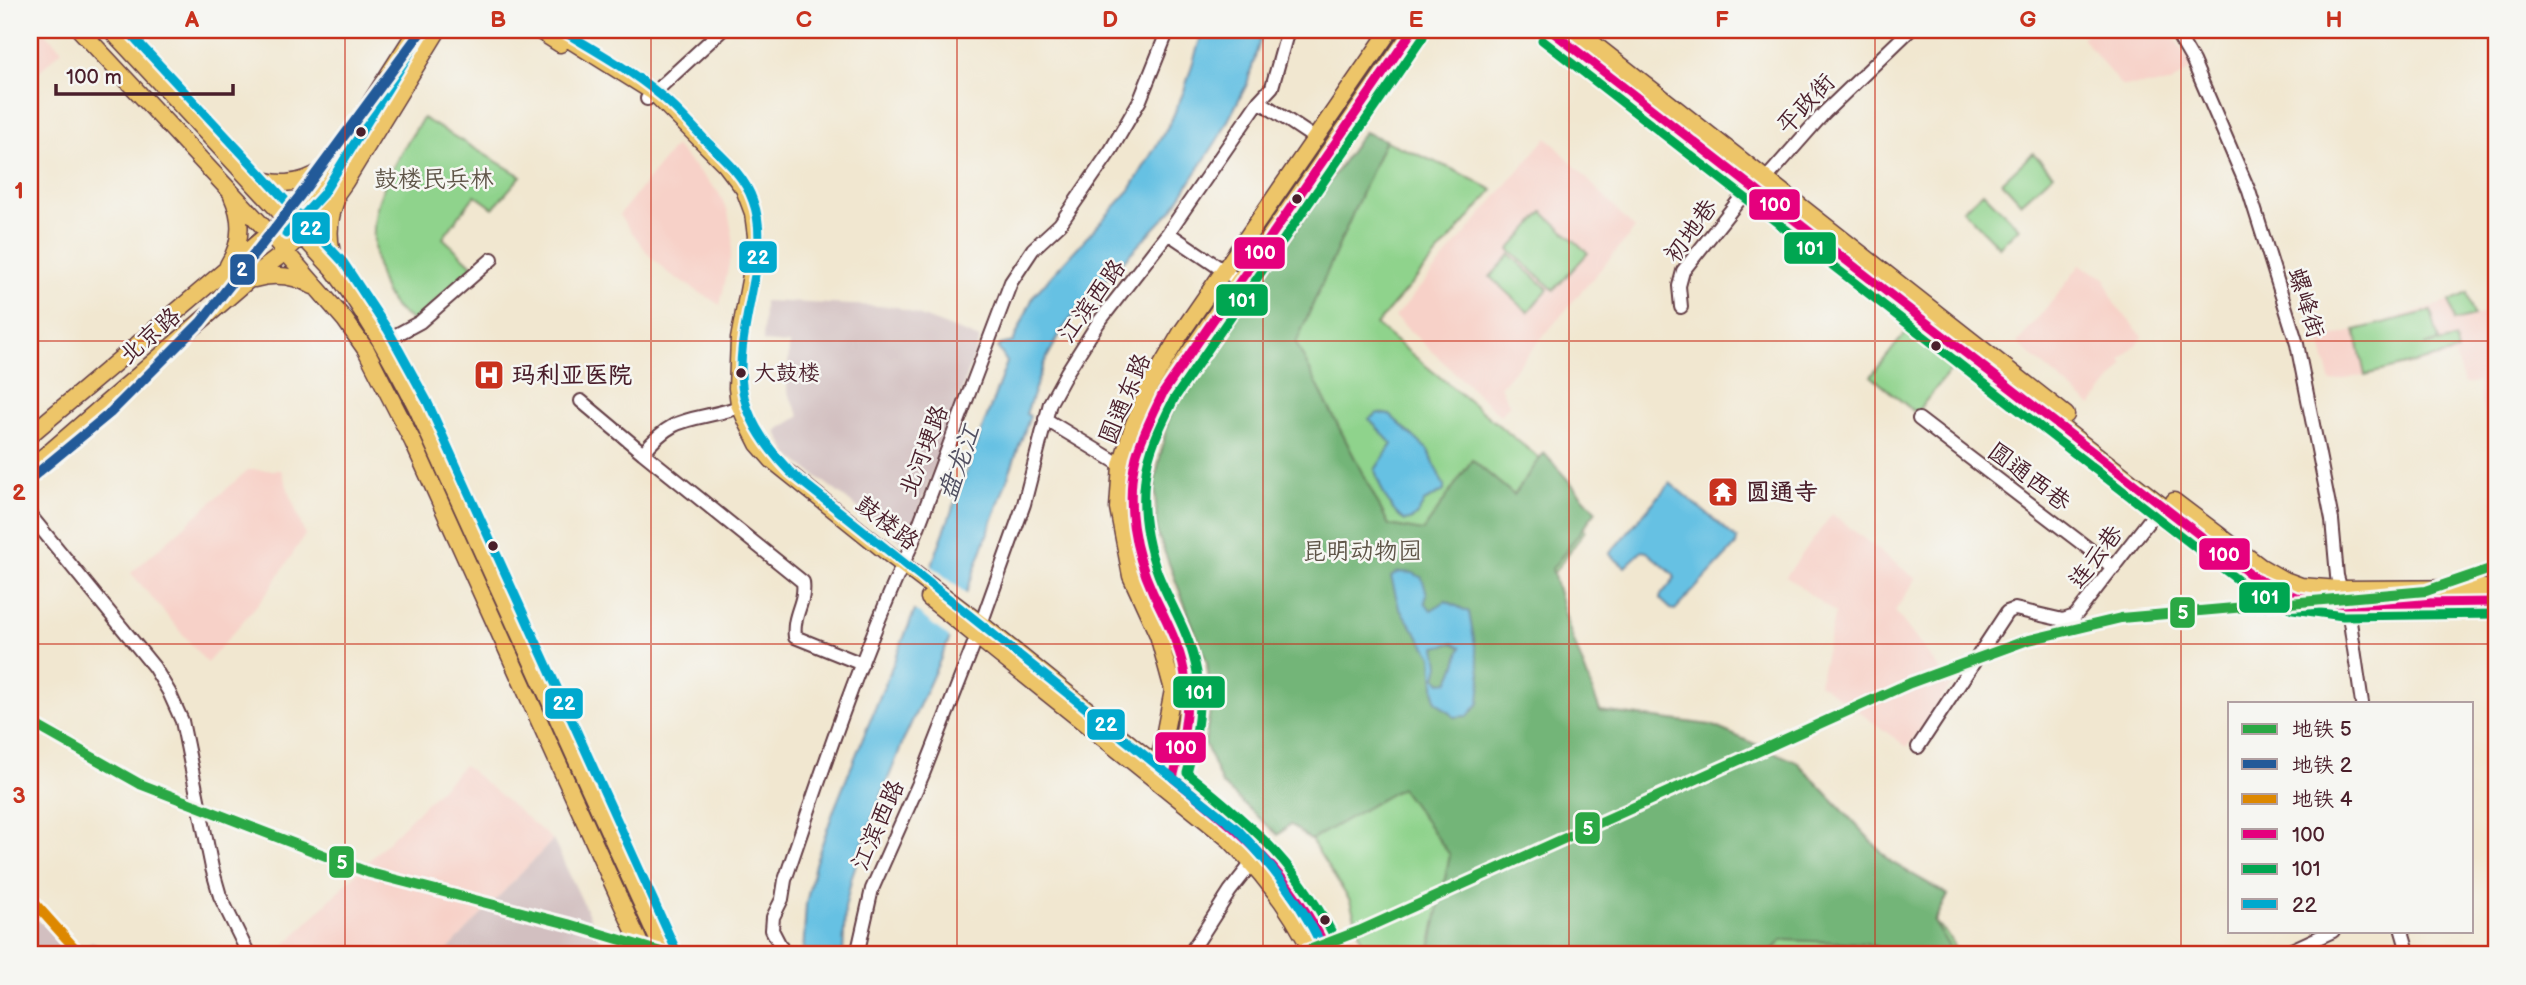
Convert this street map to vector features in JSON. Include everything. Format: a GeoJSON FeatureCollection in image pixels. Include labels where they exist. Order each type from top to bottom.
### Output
{"type":"FeatureCollection","features":[{"type":"Feature","properties":{"kind":"main road"},"geometry":{"type":"LineString","coordinates":[[80,30],[270,234],[345,320],[366,350],[413,442],[645,955]]}},
{"type":"Feature","properties":{"kind":"main road"},"geometry":{"type":"LineString","coordinates":[[111,30],[303,236],[347,288],[383,342],[416,406],[665,955]]}},
{"type":"Feature","properties":{"kind":"main road","name":"北京路"},"geometry":{"type":"LineString","coordinates":[[30,435],[286,219],[335,159],[417,30]]}},
{"type":"Feature","properties":{"kind":"main road","name":"北京路"},"geometry":{"type":"LineString","coordinates":[[30,467],[285,252],[318,220],[345,182],[438,30]]}},
{"type":"Feature","properties":{"kind":"main road","name":"鼓楼路"},"geometry":{"type":"LineString","coordinates":[[537,30],[650,96],[736,193],[744,215],[747,237],[746,258],[730,338],[728,389],[733,409],[751,449],[766,466],[1158,767]]}},
{"type":"Feature","properties":{"kind":"main road","name":"鼓楼路"},"geometry":{"type":"LineString","coordinates":[[554,30],[650,96],[725,164],[744,189],[753,213],[756,236],[736,367],[739,404],[758,444],[788,474],[906,573]]}},
{"type":"Feature","properties":{"kind":"main road","name":"圆通东路"},"geometry":{"type":"LineString","coordinates":[[1167,781],[1158,767],[1173,690],[1158,635],[1131,576],[1123,543],[1118,508],[1121,465],[1149,387],[1181,333],[1390,30]]}},
{"type":"Feature","properties":{"kind":"main road","name":"圆通东路"},"geometry":{"type":"LineString","coordinates":[[1167,781],[1181,750],[1188,699],[1184,667],[1176,642],[1147,578],[1137,544],[1132,506],[1134,468],[1144,434],[1163,393],[1413,30]]}},
{"type":"Feature","properties":{"kind":"main road"},"geometry":{"type":"LineString","coordinates":[[1549,30],[1758,182]]}},
{"type":"Feature","properties":{"kind":"main road"},"geometry":{"type":"LineString","coordinates":[[1576,30],[1758,182],[2165,500],[2255,578],[2296,597],[2496,588]]}},
{"type":"Feature","properties":{"kind":"main road"},"geometry":{"type":"LineString","coordinates":[[240,167],[262,180],[292,183],[311,177],[335,159]]}},
{"type":"Feature","properties":{"kind":"main road"},"geometry":{"type":"LineString","coordinates":[[345,182],[334,205],[330,239],[335,263],[347,288]]}},
{"type":"Feature","properties":{"kind":"main road"},"geometry":{"type":"LineString","coordinates":[[224,271],[235,252],[240,234],[236,205],[228,188]]}},
{"type":"Feature","properties":{"kind":"main road"},"geometry":{"type":"LineString","coordinates":[[245,283],[265,276],[286,276],[304,281],[320,291]]}},
{"type":"Feature","properties":{"kind":"main road"},"geometry":{"type":"LineString","coordinates":[[2342,596],[2496,602]]}},
{"type":"Feature","properties":{"kind":"main road","name":"鼓楼路"},"geometry":{"type":"LineString","coordinates":[[979,630],[1167,781],[1229,839],[1252,863],[1288,909],[1313,955]]}},
{"type":"Feature","properties":{"kind":"main road","name":"鼓楼路"},"geometry":{"type":"LineString","coordinates":[[1167,781],[1237,828],[1272,862],[1301,900],[1330,955]]}},
{"type":"Feature","properties":{"kind":"street"},"geometry":{"type":"LineString","coordinates":[[650,96],[722,30]]}},
{"type":"Feature","properties":{"kind":"street","name":"北河埂路"},"geometry":{"type":"LineString","coordinates":[[785,955],[772,930],[773,916],[782,899],[785,880],[862,664],[906,573],[1011,282],[1033,249],[1060,224],[1111,150],[1140,100],[1168,30]]}},
{"type":"Feature","properties":{"kind":"street","name":"江滨西路"},"geometry":{"type":"LineString","coordinates":[[858,955],[872,889],[923,774],[979,630],[1024,504],[1045,419],[1067,372],[1098,323],[1168,233],[1259,101],[1272,87],[1288,30]]}},
{"type":"Feature","properties":{"kind":"street","name":"平政街"},"geometry":{"type":"LineString","coordinates":[[1758,182],[1824,113],[1910,30]]}},
{"type":"Feature","properties":{"kind":"street","name":"螺峰街"},"geometry":{"type":"LineString","coordinates":[[2175,30],[2193,61],[2249,191],[2297,344],[2330,508],[2342,596],[2362,702]]}},
{"type":"Feature","properties":{"kind":"street"},"geometry":{"type":"LineString","coordinates":[[1259,101],[1316,139]]}},
{"type":"Feature","properties":{"kind":"street","name":"初地巷"},"geometry":{"type":"LineString","coordinates":[[1681,307],[1679,286],[1683,271],[1758,182]]}},
{"type":"Feature","properties":{"kind":"street"},"geometry":{"type":"LineString","coordinates":[[1168,233],[1239,281]]}},
{"type":"Feature","properties":{"kind":"street"},"geometry":{"type":"LineString","coordinates":[[383,342],[421,322],[492,259]]}},
{"type":"Feature","properties":{"kind":"street"},"geometry":{"type":"LineString","coordinates":[[581,401],[803,582],[804,593],[793,622],[795,637],[862,664]]}},
{"type":"Feature","properties":{"kind":"street"},"geometry":{"type":"LineString","coordinates":[[643,453],[667,428],[686,419],[707,417],[733,409]]}},
{"type":"Feature","properties":{"kind":"street"},"geometry":{"type":"LineString","coordinates":[[1045,419],[1121,465]]}},
{"type":"Feature","properties":{"kind":"street","name":"圆通西巷"},"geometry":{"type":"LineString","coordinates":[[1919,419],[2114,568]]}},
{"type":"Feature","properties":{"kind":"street","name":"连云巷"},"geometry":{"type":"LineString","coordinates":[[1918,747],[2007,612],[2015,609],[2063,620],[2075,617],[2165,500]]}},
{"type":"Feature","properties":{"kind":"street"},"geometry":{"type":"LineString","coordinates":[[30,515],[153,667],[169,692],[182,722],[220,896],[249,955]]}},
{"type":"Feature","properties":{"kind":"street"},"geometry":{"type":"LineString","coordinates":[[1189,955],[1230,891],[1252,863]]}},
{"type":"Feature","properties":{"kind":"street"},"geometry":{"type":"LineString","coordinates":[[2281,955],[2331,932]]}},
{"type":"Feature","properties":{"kind":"street"},"geometry":{"type":"LineString","coordinates":[[2402,932],[2409,955]]}},
{"type":"Feature","properties":{"kind":"street"},"geometry":{"type":"LineString","coordinates":[[2491,955],[2496,954]]}},
{"type":"Feature","properties":{"kind":"shaded area"},"geometry":{"type":"Polygon","coordinates":[[[30,30],[42,30],[62,50],[30,80],[30,30]]]}},
{"type":"Feature","properties":{"kind":"shaded area"},"geometry":{"type":"Polygon","coordinates":[[[2091,30],[2170,30],[2193,68],[2169,84],[2121,86],[2082,37],[2091,30]]]}},
{"type":"Feature","properties":{"kind":"shaded area"},"geometry":{"type":"Polygon","coordinates":[[[1547,137],[1635,229],[1500,387],[1510,405],[1500,415],[1395,317],[1547,137]]]}},
{"type":"Feature","properties":{"kind":"shaded area"},"geometry":{"type":"Polygon","coordinates":[[[675,146],[719,193],[728,212],[733,237],[720,305],[668,273],[649,255],[619,215],[675,146]]]}},
{"type":"Feature","properties":{"kind":"shaded area"},"geometry":{"type":"Polygon","coordinates":[[[2080,265],[2105,278],[2114,303],[2143,337],[2121,360],[2124,365],[2091,406],[2017,343],[2080,265]]]}},
{"type":"Feature","properties":{"kind":"shaded area"},"geometry":{"type":"Polygon","coordinates":[[[764,301],[897,307],[980,339],[916,519],[901,541],[789,455],[776,431],[800,416],[787,391],[789,344],[763,342],[764,301]]]}},
{"type":"Feature","properties":{"kind":"shaded area"},"geometry":{"type":"Polygon","coordinates":[[[2450,301],[2454,321],[2496,310],[2496,435],[2489,436],[2477,382],[2464,384],[2455,356],[2331,382],[2320,341],[2450,301]]]}},
{"type":"Feature","properties":{"kind":"shaded area"},"geometry":{"type":"Polygon","coordinates":[[[248,470],[281,470],[305,535],[268,592],[207,663],[131,573],[248,470]]]}},
{"type":"Feature","properties":{"kind":"shaded area"},"geometry":{"type":"Polygon","coordinates":[[[1832,514],[1916,579],[1895,611],[1951,685],[1907,747],[1819,683],[1835,613],[1786,576],[1832,514]]]}},
{"type":"Feature","properties":{"kind":"shaded area"},"geometry":{"type":"Polygon","coordinates":[[[464,765],[553,840],[443,955],[275,955],[464,765]]]}},
{"type":"Feature","properties":{"kind":"shaded area"},"geometry":{"type":"Polygon","coordinates":[[[553,840],[608,955],[443,955],[553,840]]]}},
{"type":"Feature","properties":{"kind":"shaded area"},"geometry":{"type":"Polygon","coordinates":[[[30,915],[82,952],[92,941],[112,955],[44,955],[30,940],[30,915]]]}},
{"type":"Feature","properties":{"kind":"green space","name":"鼓楼民兵林"},"geometry":{"type":"Polygon","coordinates":[[[423,118],[521,176],[493,208],[475,195],[443,238],[473,266],[414,322],[393,305],[386,293],[377,265],[374,236],[377,207],[385,184],[423,118]]]}},
{"type":"Feature","properties":{"kind":"green space","name":"昆明动物园"},"geometry":{"type":"Polygon","coordinates":[[[1364,132],[1452,169],[1493,190],[1376,325],[1545,463],[1585,531],[1542,589],[1600,711],[1797,762],[1891,862],[1948,895],[1935,922],[1951,939],[1957,955],[1366,955],[1350,901],[1311,840],[1290,824],[1278,835],[1222,784],[1205,743],[1211,704],[1207,662],[1157,532],[1155,481],[1169,416],[1212,343],[1252,293],[1364,132]]]}},
{"type":"Feature","properties":{"kind":"green space","name":"昆明动物园"},"geometry":{"type":"Polygon","coordinates":[[[1364,132],[1385,140],[1296,343],[1389,525],[1423,531],[1472,460],[1514,495],[1544,453],[1596,511],[1552,569],[1569,628],[1600,711],[1711,725],[1797,762],[1891,862],[1948,895],[1934,922],[1954,955],[1898,955],[1865,943],[1782,940],[1768,955],[1434,955],[1430,948],[1450,855],[1401,788],[1311,840],[1290,824],[1278,835],[1222,784],[1205,743],[1211,704],[1207,662],[1157,532],[1155,481],[1169,416],[1212,343],[1252,293],[1364,132]]]}},
{"type":"Feature","properties":{"kind":"green space"},"geometry":{"type":"Polygon","coordinates":[[[2033,153],[2053,174],[2021,203],[2002,182],[2033,153]]]}},
{"type":"Feature","properties":{"kind":"green space"},"geometry":{"type":"Polygon","coordinates":[[[1983,192],[2019,228],[1999,247],[1963,210],[1983,192]]]}},
{"type":"Feature","properties":{"kind":"green space"},"geometry":{"type":"Polygon","coordinates":[[[1543,212],[1588,253],[1554,290],[1509,250],[1543,212]]]}},
{"type":"Feature","properties":{"kind":"green space"},"geometry":{"type":"Polygon","coordinates":[[[1510,255],[1548,289],[1528,312],[1490,277],[1510,255]]]}},
{"type":"Feature","properties":{"kind":"green space"},"geometry":{"type":"Polygon","coordinates":[[[2467,293],[2474,316],[2454,321],[2450,301],[2467,293]]]}},
{"type":"Feature","properties":{"kind":"green space"},"geometry":{"type":"Polygon","coordinates":[[[2431,311],[2439,341],[2424,346],[2455,339],[2458,352],[2365,375],[2355,330],[2431,311]]]}},
{"type":"Feature","properties":{"kind":"green space"},"geometry":{"type":"Polygon","coordinates":[[[1907,331],[1954,366],[1916,413],[1871,376],[1907,331]]]}},
{"type":"Feature","properties":{"kind":"water"},"geometry":{"type":"Polygon","coordinates":[[[1203,30],[1263,30],[1247,84],[1221,134],[1172,210],[1082,304],[1061,332],[1044,363],[1026,414],[1030,416],[950,638],[904,739],[852,876],[845,908],[843,955],[803,955],[806,904],[815,864],[835,807],[915,610],[1007,362],[998,348],[1013,342],[1034,295],[1130,190],[1171,121],[1184,91],[1203,30]]]}},
{"type":"Feature","properties":{"kind":"water"},"geometry":{"type":"Polygon","coordinates":[[[1378,413],[1390,415],[1428,450],[1444,486],[1444,491],[1424,502],[1417,514],[1409,520],[1405,521],[1399,517],[1390,505],[1375,470],[1392,444],[1369,419],[1378,413]]]}},
{"type":"Feature","properties":{"kind":"water"},"geometry":{"type":"Polygon","coordinates":[[[1670,483],[1737,539],[1736,545],[1675,610],[1660,599],[1674,575],[1647,552],[1642,551],[1625,567],[1609,554],[1670,483]]]}},
{"type":"Feature","properties":{"kind":"water"},"geometry":{"type":"Polygon","coordinates":[[[1399,572],[1413,573],[1422,578],[1427,594],[1425,602],[1431,610],[1446,601],[1469,612],[1481,678],[1479,703],[1468,716],[1454,717],[1435,700],[1432,656],[1399,608],[1391,577],[1399,572]],[[1453,643],[1436,647],[1439,665],[1436,677],[1441,683],[1448,682],[1461,647],[1453,643]]]}},
{"type":"Feature","properties":{"kind":"pier"},"geometry":{"type":"Polygon","coordinates":[[[928,563],[968,595],[952,640],[912,608],[928,563]]]}},
{"type":"Feature","properties":{"kind":"metro line","name":"2"},"geometry":{"type":"LineString","coordinates":[[30,479],[110,413],[201,322],[299,197],[422,30]]}},
{"type":"Feature","properties":{"kind":"metro line","name":"5"},"geometry":{"type":"LineString","coordinates":[[1296,955],[1359,931],[1910,683],[2025,641],[2121,618],[2426,591],[2496,567]]}},
{"type":"Feature","properties":{"kind":"metro line","name":"5"},"geometry":{"type":"LineString","coordinates":[[30,722],[140,784],[370,873],[568,924],[671,955]]}},
{"type":"Feature","properties":{"kind":"metro line","name":"4"},"geometry":{"type":"LineString","coordinates":[[30,898],[81,955]]}},
{"type":"Feature","properties":{"kind":"transit line","name":"22"},"geometry":{"type":"LineString","coordinates":[[127,30],[343,262],[388,330],[427,401],[676,950]]}},
{"type":"Feature","properties":{"kind":"transit line","name":"22"},"geometry":{"type":"LineString","coordinates":[[286,234],[323,194],[424,30]]}},
{"type":"Feature","properties":{"kind":"transit line","name":"22"},"geometry":{"type":"LineString","coordinates":[[561,30],[624,68],[666,99],[728,162],[750,192],[759,229],[755,275],[741,357],[741,380],[745,402],[754,424],[769,447],[790,472],[1237,829],[1285,886],[1324,950]]}},
{"type":"Feature","properties":{"kind":"transit line","name":"100"},"geometry":{"type":"LineString","coordinates":[[1330,955],[1298,900],[1263,856],[1173,778],[1186,719],[1186,683],[1178,648],[1146,577],[1136,544],[1131,491],[1141,441],[1163,393],[1413,30]]}},
{"type":"Feature","properties":{"kind":"transit line","name":"100"},"geometry":{"type":"LineString","coordinates":[[1550,30],[2255,578],[2296,597],[2345,604],[2496,602]]}},
{"type":"Feature","properties":{"kind":"transit line","name":"101"},"geometry":{"type":"LineString","coordinates":[[1341,950],[1310,896],[1275,852],[1235,813],[1187,773],[1198,718],[1198,677],[1188,640],[1158,574],[1151,551],[1144,515],[1145,479],[1152,448],[1174,399],[1423,37]]}},
{"type":"Feature","properties":{"kind":"transit line","name":"101"},"geometry":{"type":"LineString","coordinates":[[1542,40],[2248,588],[2293,609],[2343,616],[2496,614]]}},
{"type":"Feature","properties":{"kind":"place","name":"大鼓楼"},"geometry":{"type":"Point","coordinates":[741,373]}},
{"type":"Feature","properties":{"kind":"place","name":"玛利亚医院"},"geometry":{"type":"Point","coordinates":[489,375]}},
{"type":"Feature","properties":{"kind":"place","name":"圆通寺"},"geometry":{"type":"Point","coordinates":[1723,492]}},
{"type":"Feature","properties":{"kind":"water label","name":"盘龙江"},"geometry":{"type":"Point","coordinates":[960,463]}}]}
